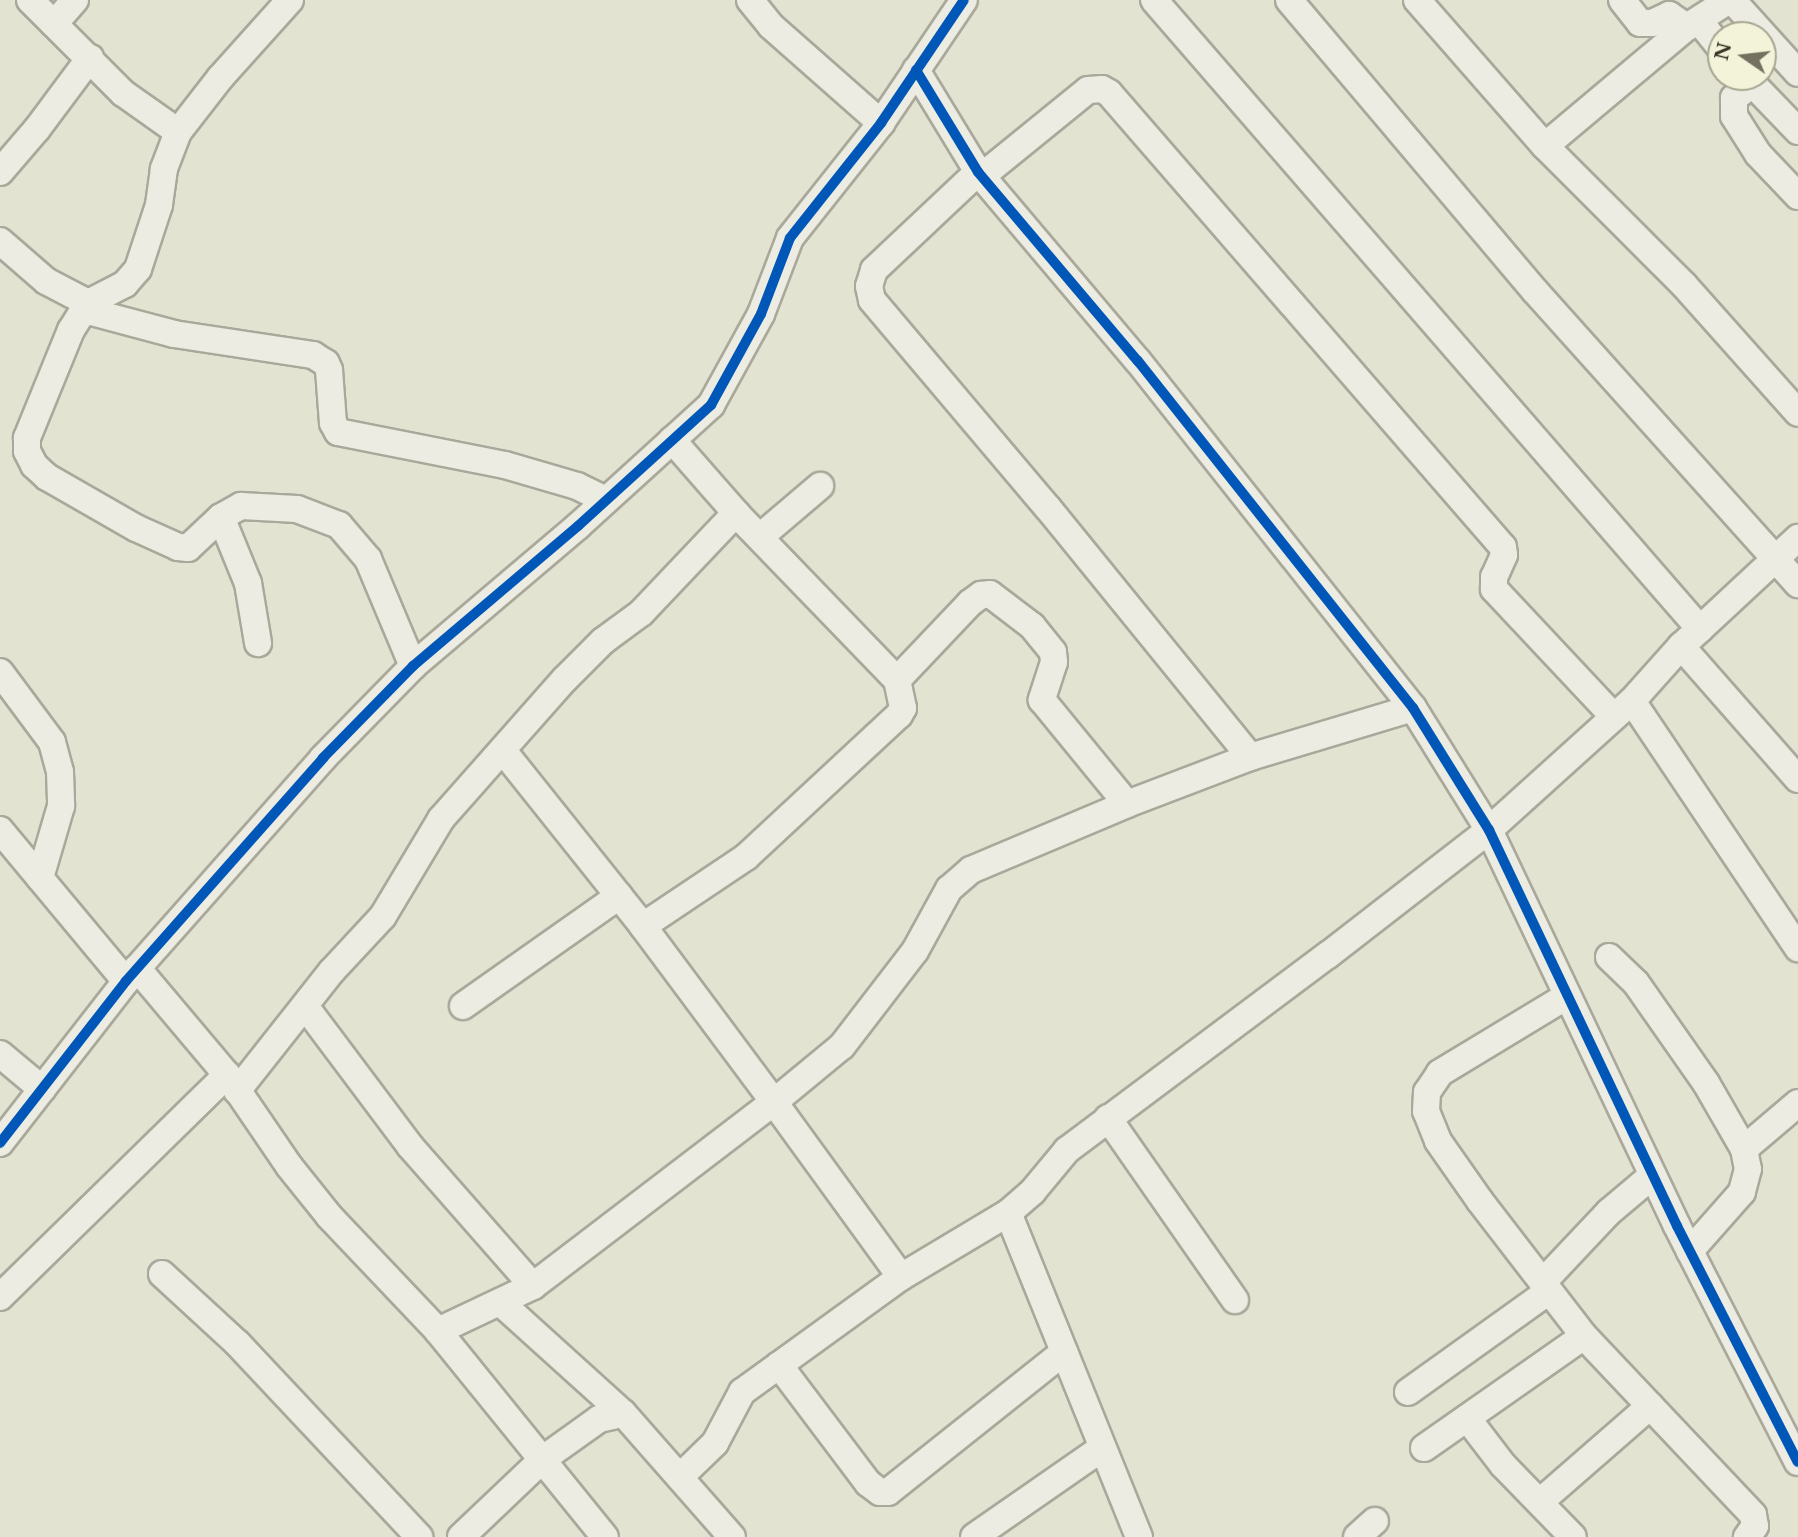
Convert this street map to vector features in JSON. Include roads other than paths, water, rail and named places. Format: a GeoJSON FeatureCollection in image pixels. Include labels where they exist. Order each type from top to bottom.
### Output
{"type":"FeatureCollection","features":[{"type":"Feature","properties":{"kind":"street"},"geometry":{"type":"LineString","coordinates":[[30,0],[124,93],[178,132]]}},
{"type":"Feature","properties":{"kind":"street"},"geometry":{"type":"LineString","coordinates":[[54,24],[75,0]]}},
{"type":"Feature","properties":{"kind":"street"},"geometry":{"type":"LineString","coordinates":[[290,0],[220,78],[178,132],[164,169],[159,205],[138,269],[125,284],[86,307],[71,330],[27,438],[27,451],[34,465],[47,477],[136,528],[178,547],[188,548],[221,517],[241,506],[297,509],[339,524],[368,559],[413,666]]}},
{"type":"Feature","properties":{"kind":"street"},"geometry":{"type":"LineString","coordinates":[[750,0],[771,26],[881,123]]}},
{"type":"Feature","properties":{"kind":"street"},"geometry":{"type":"LineString","coordinates":[[0,1143],[132,974],[323,758],[413,666],[606,500],[711,405],[761,314],[790,238],[881,123],[964,0]]}},
{"type":"Feature","properties":{"kind":"street"},"geometry":{"type":"LineString","coordinates":[[1154,0],[1690,637],[1798,779]]}},
{"type":"Feature","properties":{"kind":"street"},"geometry":{"type":"LineString","coordinates":[[1289,0],[1535,291],[1798,584]]}},
{"type":"Feature","properties":{"kind":"street"},"geometry":{"type":"LineString","coordinates":[[1417,0],[1545,146],[1684,285],[1798,413]]}},
{"type":"Feature","properties":{"kind":"street"},"geometry":{"type":"LineString","coordinates":[[1622,0],[1640,23],[1653,23],[1669,15],[1693,24],[1707,36]]}},
{"type":"Feature","properties":{"kind":"street"},"geometry":{"type":"LineString","coordinates":[[1545,146],[1693,24],[1730,0],[1798,73]]}},
{"type":"Feature","properties":{"kind":"street"},"geometry":{"type":"LineString","coordinates":[[0,172],[37,129],[90,58]]}},
{"type":"Feature","properties":{"kind":"street"},"geometry":{"type":"LineString","coordinates":[[916,70],[980,174],[1138,361],[1413,708],[1489,830],[1690,1251],[1798,1462]]}},
{"type":"Feature","properties":{"kind":"street"},"geometry":{"type":"LineString","coordinates":[[1250,757],[1048,508],[872,300],[869,286],[874,270],[980,174],[1088,90],[1102,89],[1109,93],[1503,547],[1504,555],[1494,577],[1494,589],[1623,709],[1798,948]]}},
{"type":"Feature","properties":{"kind":"street"},"geometry":{"type":"LineString","coordinates":[[1740,91],[1734,98],[1734,116],[1758,155],[1798,196]]}},
{"type":"Feature","properties":{"kind":"street"},"geometry":{"type":"LineString","coordinates":[[1760,91],[1798,131]]}},
{"type":"Feature","properties":{"kind":"street"},"geometry":{"type":"LineString","coordinates":[[0,241],[46,281],[86,307],[174,334],[313,355],[326,363],[329,370],[333,424],[338,432],[505,465],[577,485],[606,500]]}},
{"type":"Feature","properties":{"kind":"street"},"geometry":{"type":"LineString","coordinates":[[643,926],[746,857],[899,715],[903,708],[897,680],[736,513],[672,440]]}},
{"type":"Feature","properties":{"kind":"street"},"geometry":{"type":"LineString","coordinates":[[760,537],[820,486]]}},
{"type":"Feature","properties":{"kind":"street"},"geometry":{"type":"LineString","coordinates":[[0,1297],[232,1083],[305,1006],[383,916],[441,819],[504,752],[565,679],[603,641],[641,613],[736,513]]}},
{"type":"Feature","properties":{"kind":"street"},"geometry":{"type":"LineString","coordinates":[[221,517],[248,583],[258,643]]}},
{"type":"Feature","properties":{"kind":"street"},"geometry":{"type":"LineString","coordinates":[[680,1477],[715,1443],[742,1392],[901,1277],[1008,1213],[1033,1191],[1067,1150],[1328,955],[1489,830],[1623,709],[1690,637],[1798,538]]}},
{"type":"Feature","properties":{"kind":"street"},"geometry":{"type":"LineString","coordinates":[[897,680],[970,603],[981,595],[990,594],[1032,626],[1053,652],[1054,662],[1042,700],[1127,804]]}},
{"type":"Feature","properties":{"kind":"street"},"geometry":{"type":"LineString","coordinates":[[0,672],[52,741],[60,772],[61,806],[40,878]]}},
{"type":"Feature","properties":{"kind":"street"},"geometry":{"type":"LineString","coordinates":[[438,1331],[533,1286],[775,1102],[842,1046],[915,951],[949,889],[959,878],[987,863],[1127,804],[1250,757],[1413,708]]}},
{"type":"Feature","properties":{"kind":"street"},"geometry":{"type":"LineString","coordinates":[[504,752],[643,926],[775,1102],[901,1277]]}},
{"type":"Feature","properties":{"kind":"street"},"geometry":{"type":"LineString","coordinates":[[0,830],[40,878],[232,1083],[329,1216],[438,1331],[605,1537]]}},
{"type":"Feature","properties":{"kind":"street"},"geometry":{"type":"LineString","coordinates":[[463,1006],[619,896]]}},
{"type":"Feature","properties":{"kind":"street"},"geometry":{"type":"LineString","coordinates":[[1609,957],[1636,983],[1706,1083],[1744,1149],[1748,1169],[1742,1192],[1690,1251]]}},
{"type":"Feature","properties":{"kind":"street"},"geometry":{"type":"LineString","coordinates":[[1567,996],[1440,1073],[1427,1092],[1426,1111],[1438,1141],[1584,1336],[1753,1515],[1755,1526],[1746,1537]]}},
{"type":"Feature","properties":{"kind":"street"},"geometry":{"type":"LineString","coordinates":[[305,1006],[410,1146],[533,1286]]}},
{"type":"Feature","properties":{"kind":"street"},"geometry":{"type":"LineString","coordinates":[[0,1054],[42,1089]]}},
{"type":"Feature","properties":{"kind":"street"},"geometry":{"type":"LineString","coordinates":[[1744,1149],[1798,1103]]}},
{"type":"Feature","properties":{"kind":"street"},"geometry":{"type":"LineString","coordinates":[[1108,1118],[1235,1300]]}},
{"type":"Feature","properties":{"kind":"street"},"geometry":{"type":"LineString","coordinates":[[1408,1392],[1546,1286],[1609,1212],[1653,1175]]}},
{"type":"Feature","properties":{"kind":"street"},"geometry":{"type":"LineString","coordinates":[[1008,1213],[1102,1448],[1133,1535]]}},
{"type":"Feature","properties":{"kind":"street"},"geometry":{"type":"LineString","coordinates":[[162,1274],[238,1344],[419,1537]]}},
{"type":"Feature","properties":{"kind":"street"},"geometry":{"type":"LineString","coordinates":[[500,1302],[623,1413],[732,1537]]}},
{"type":"Feature","properties":{"kind":"street"},"geometry":{"type":"LineString","coordinates":[[1424,1448],[1584,1336]]}},
{"type":"Feature","properties":{"kind":"street"},"geometry":{"type":"LineString","coordinates":[[779,1365],[868,1483],[880,1492],[888,1492],[1064,1352]]}},
{"type":"Feature","properties":{"kind":"street"},"geometry":{"type":"LineString","coordinates":[[1541,1501],[1650,1406]]}},
{"type":"Feature","properties":{"kind":"street"},"geometry":{"type":"LineString","coordinates":[[461,1537],[543,1458],[599,1419],[613,1416]]}},
{"type":"Feature","properties":{"kind":"street"},"geometry":{"type":"LineString","coordinates":[[1467,1418],[1503,1465],[1541,1501],[1573,1537]]}},
{"type":"Feature","properties":{"kind":"street"},"geometry":{"type":"LineString","coordinates":[[974,1537],[1102,1448]]}}]}
